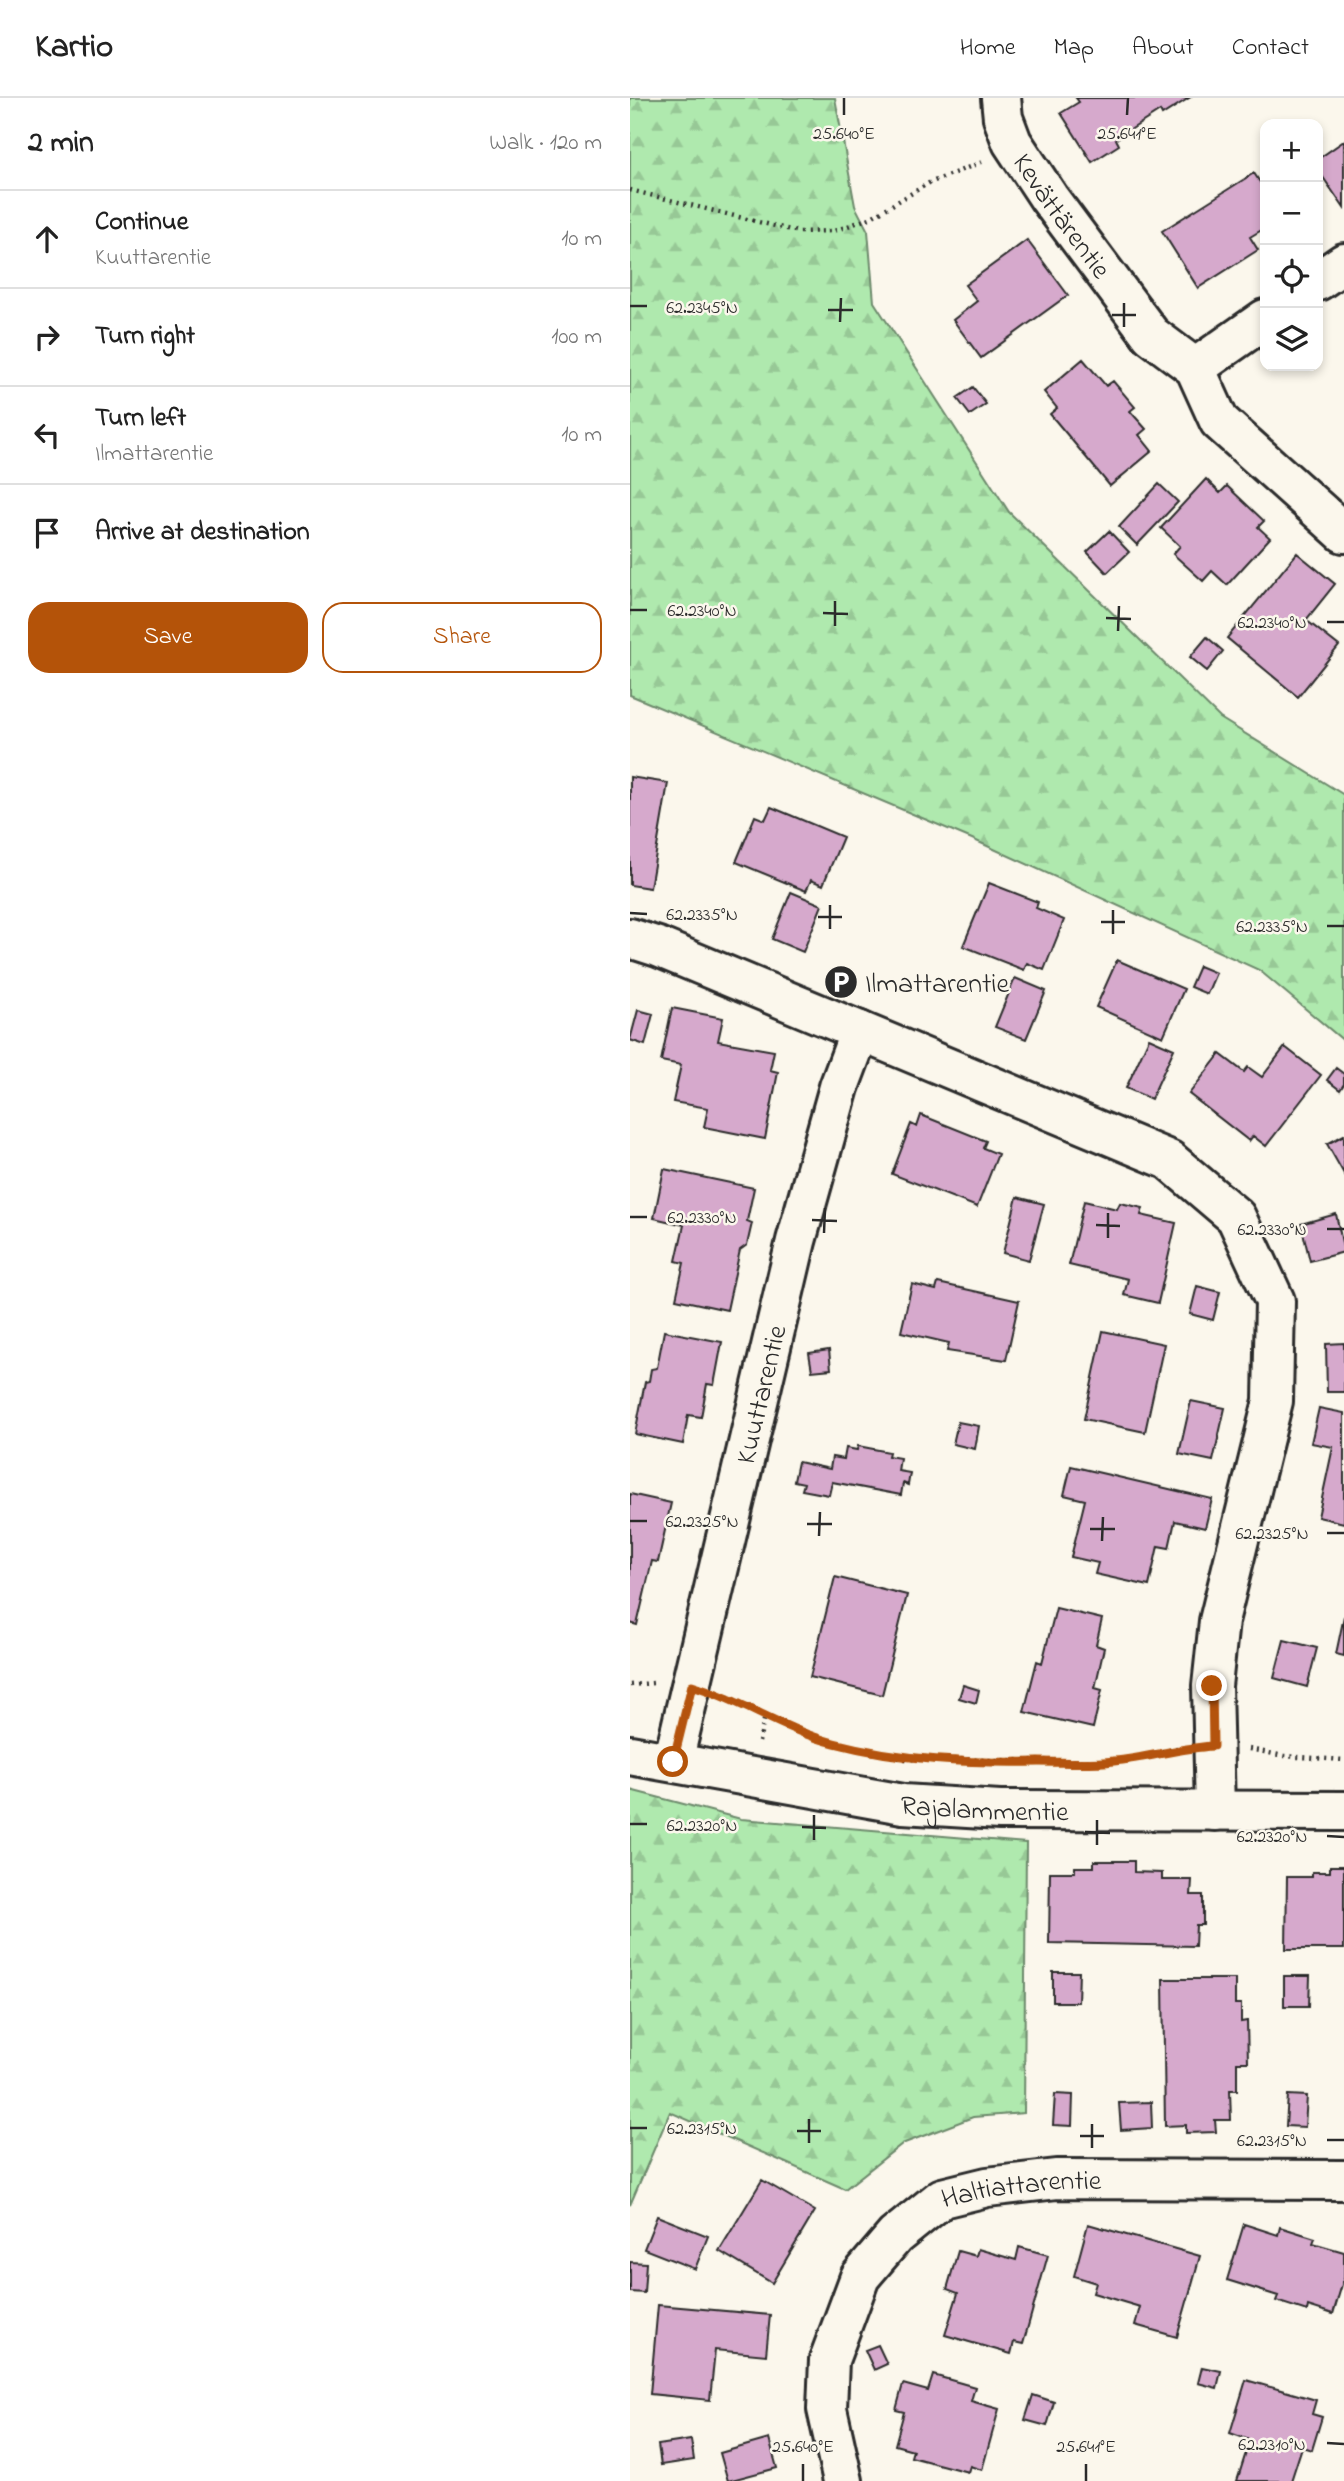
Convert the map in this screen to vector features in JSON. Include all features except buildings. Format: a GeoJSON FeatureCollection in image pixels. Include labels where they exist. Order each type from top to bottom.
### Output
{"type":"FeatureCollection","features":[{"type":"Feature","properties":{"kind":"street","name":"Kevättärentie"},"geometry":{"type":"LineString","coordinates":[[1002,98],[1003,118],[1018,151],[1151,335],[1195,368],[1219,421],[1344,533]]}},
{"type":"Feature","properties":{"kind":"street"},"geometry":{"type":"LineString","coordinates":[[1323,278],[1344,263]]}},
{"type":"Feature","properties":{"kind":"street"},"geometry":{"type":"LineString","coordinates":[[1195,368],[1260,322]]}},
{"type":"Feature","properties":{"kind":"street"},"geometry":{"type":"LineString","coordinates":[[630,939],[658,947],[1169,1160],[1236,1217],[1275,1301],[1273,1401],[1219,1621],[1212,1686],[1215,1811]]}},
{"type":"Feature","properties":{"kind":"street","name":"Kuuttarentie"},"geometry":{"type":"LineString","coordinates":[[673,1762],[796,1241],[839,1087],[860,1031]]}},
{"type":"Feature","properties":{"kind":"street","name":"Rajalammentie"},"geometry":{"type":"LineString","coordinates":[[630,1755],[904,1804],[1000,1810],[1344,1811]]}},
{"type":"Feature","properties":{"kind":"street","name":"Haltiattarentie"},"geometry":{"type":"LineString","coordinates":[[843,2481],[827,2409],[829,2360],[860,2277],[895,2236],[942,2198],[987,2187],[1057,2179],[1344,2180]]}},
{"type":"Feature","properties":{"kind":"path"},"geometry":{"type":"LineString","coordinates":[[630,190],[799,232],[834,231],[870,218],[929,183],[1018,151]]}},
{"type":"Feature","properties":{"kind":"path"},"geometry":{"type":"LineString","coordinates":[[630,1685],[659,1682],[692,1685],[723,1695],[769,1718],[832,1743],[906,1759],[1112,1762],[1151,1756],[1174,1749],[1213,1746],[1344,1760]]}},
{"type":"Feature","properties":{"kind":"green space"},"geometry":{"type":"Polygon","coordinates":[[[630,98],[835,98],[855,206],[868,231],[874,302],[1009,512],[1220,718],[1344,795],[1344,1041],[1259,970],[972,839],[630,695],[630,98]]]}},
{"type":"Feature","properties":{"kind":"green space"},"geometry":{"type":"Polygon","coordinates":[[[630,1790],[741,1819],[1026,1843],[1024,2113],[973,2117],[902,2144],[845,2189],[670,2112],[630,2205],[630,1790]]]}},
{"type":"Feature","properties":{"kind":"place","name":"Ilmattarentie"},"geometry":{"type":"Point","coordinates":[841,982]}},
{"type":"Feature","properties":{"kind":"route"},"geometry":{"type":"LineString","coordinates":[[673,1762],[692,1685],[723,1695],[769,1718],[832,1743],[906,1759],[989,1762],[1112,1762],[1151,1756],[1174,1749],[1213,1746],[1212,1686]]}}]}
